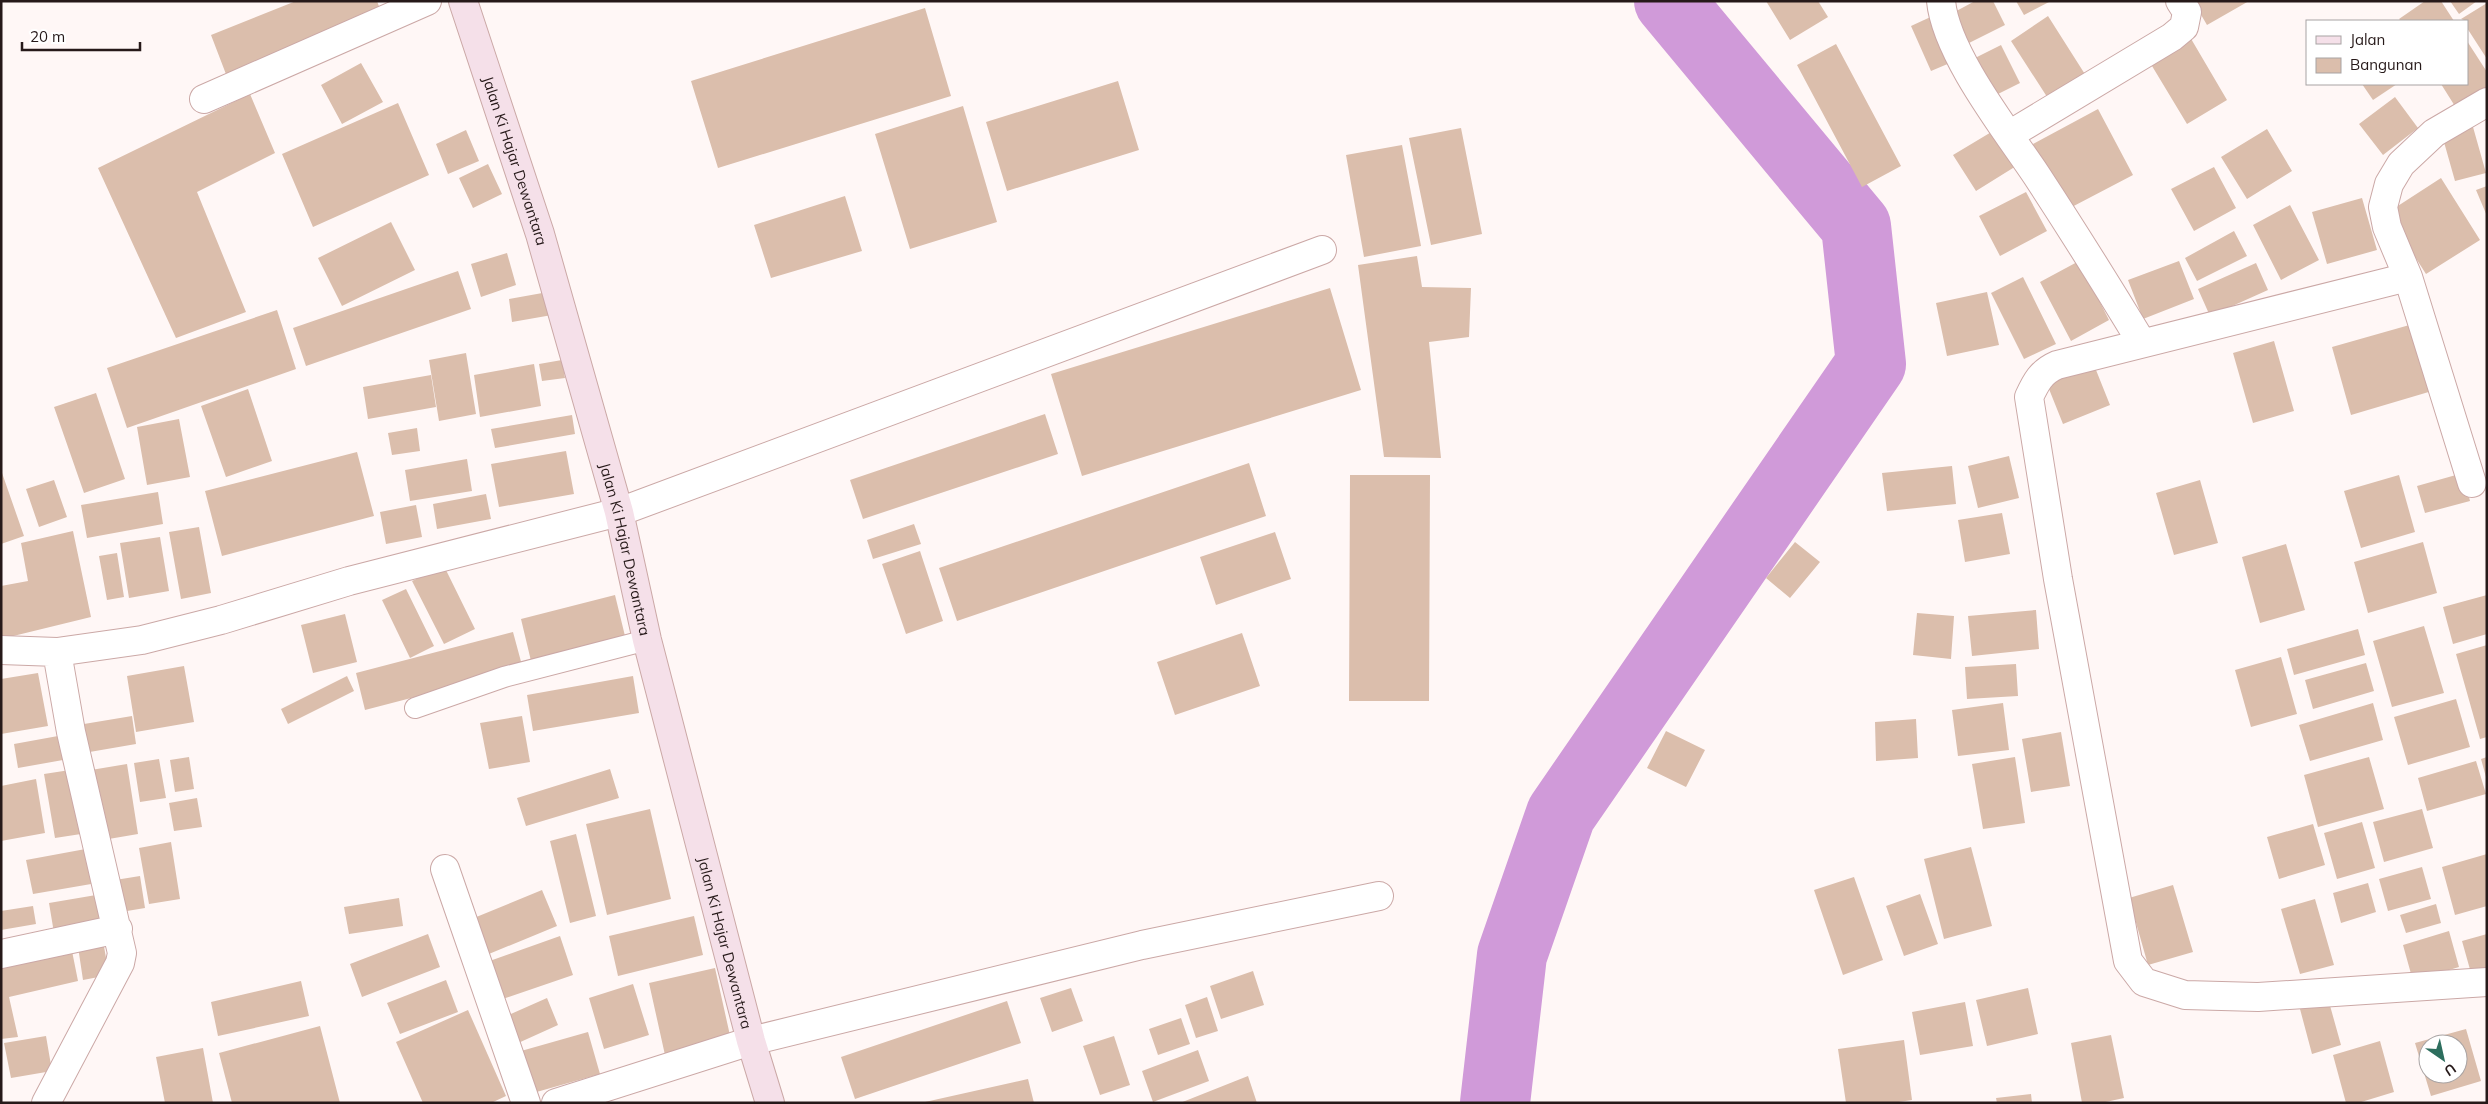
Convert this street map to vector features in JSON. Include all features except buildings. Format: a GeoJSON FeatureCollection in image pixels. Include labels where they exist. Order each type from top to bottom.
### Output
{"type":"FeatureCollection","features":[{"type":"Feature","properties":{"kind":"main road","name":"Jalan Ki Hajar Dewantara"},"geometry":{"type":"LineString","coordinates":[[464,1],[540,234],[619,512],[647,640],[751,1041],[770,1103]]}},
{"type":"Feature","properties":{"kind":"street"},"geometry":{"type":"LineString","coordinates":[[204,99],[427,1]]}},
{"type":"Feature","properties":{"kind":"street"},"geometry":{"type":"LineString","coordinates":[[1941,1],[1942,13],[1963,64],[2142,343]]}},
{"type":"Feature","properties":{"kind":"street"},"geometry":{"type":"LineString","coordinates":[[2009,135],[2172,37],[2184,27],[2187,12],[2180,1]]}},
{"type":"Feature","properties":{"kind":"street"},"geometry":{"type":"LineString","coordinates":[[2472,484],[2408,277],[2387,227],[2383,207],[2389,184],[2401,164],[2434,133],[2487,102]]}},
{"type":"Feature","properties":{"kind":"street"},"geometry":{"type":"LineString","coordinates":[[1,650],[57,652],[142,640],[221,620],[349,581],[619,512],[1322,250]]}},
{"type":"Feature","properties":{"kind":"street"},"geometry":{"type":"LineString","coordinates":[[2408,277],[2346,294],[2142,343],[2045,370],[2038,379],[2029,398],[2058,579],[2128,961],[2144,982],[2185,995],[2258,997],[2487,982]]}},
{"type":"Feature","properties":{"kind":"street"},"geometry":{"type":"LineString","coordinates":[[46,1103],[120,963],[122,952],[86,802],[57,652]]}},
{"type":"Feature","properties":{"kind":"street"},"geometry":{"type":"LineString","coordinates":[[445,869],[526,1103]]}},
{"type":"Feature","properties":{"kind":"street"},"geometry":{"type":"LineString","coordinates":[[556,1103],[751,1041],[1142,945],[1379,896]]}},
{"type":"Feature","properties":{"kind":"street"},"geometry":{"type":"LineString","coordinates":[[1,954],[118,929]]}},
{"type":"Feature","properties":{"kind":"lane"},"geometry":{"type":"LineString","coordinates":[[416,708],[504,678],[647,640]]}},
{"type":"Feature","properties":{"kind":"waterway"},"geometry":{"type":"LineString","coordinates":[[1495,1103],[1512,955],[1561,814],[1871,364],[1856,226],[1669,1]]}}]}
